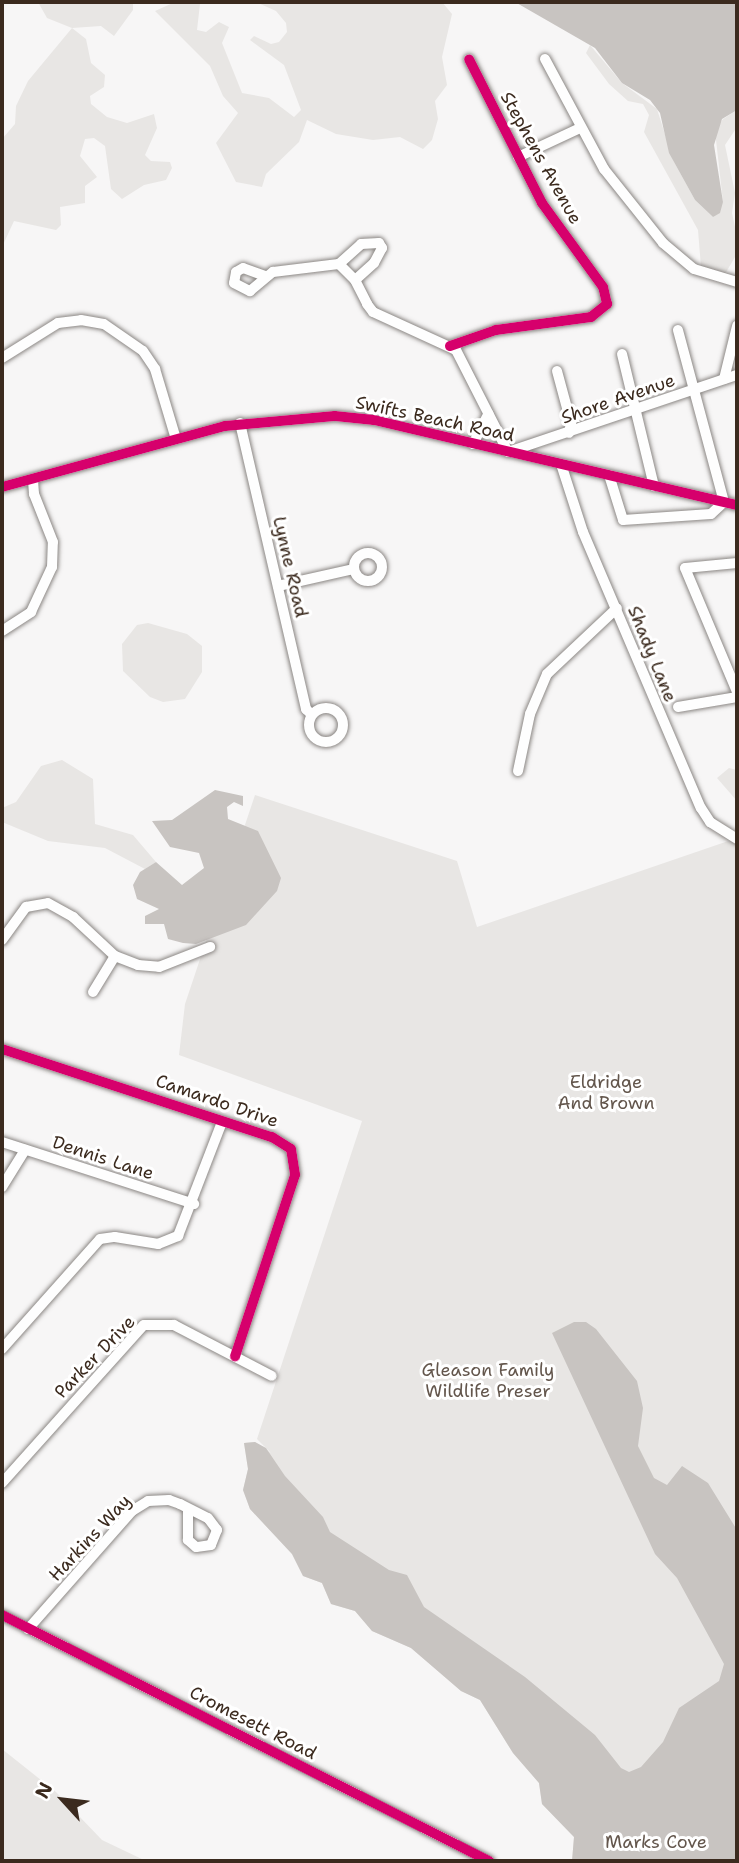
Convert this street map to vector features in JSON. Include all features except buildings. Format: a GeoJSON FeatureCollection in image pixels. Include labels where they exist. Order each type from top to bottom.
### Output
{"type":"FeatureCollection","features":[{"type":"Feature","properties":{"kind":"street","name":"Stephens Avenue"},"geometry":{"type":"LineString","coordinates":[[450,346],[496,330],[592,317],[605,306],[603,287],[555,223],[518,157],[469,59]]}},
{"type":"Feature","properties":{"kind":"street"},"geometry":{"type":"LineString","coordinates":[[545,59],[608,177],[670,250],[696,270],[737,282]]}},
{"type":"Feature","properties":{"kind":"street"},"geometry":{"type":"LineString","coordinates":[[518,157],[580,128]]}},
{"type":"Feature","properties":{"kind":"street"},"geometry":{"type":"LineString","coordinates":[[265,276],[339,264],[361,244],[379,243],[382,248],[374,263],[355,280]]}},
{"type":"Feature","properties":{"kind":"street"},"geometry":{"type":"LineString","coordinates":[[339,264],[355,280],[373,312],[450,346],[476,385],[508,452]]}},
{"type":"Feature","properties":{"kind":"street"},"geometry":{"type":"LineString","coordinates":[[2,358],[58,323],[81,320],[104,324],[143,351],[155,369],[176,439]]}},
{"type":"Feature","properties":{"kind":"street"},"geometry":{"type":"LineString","coordinates":[[723,379],[737,326]]}},
{"type":"Feature","properties":{"kind":"street"},"geometry":{"type":"LineString","coordinates":[[609,475],[620,519],[648,521],[711,514],[724,502],[678,330]]}},
{"type":"Feature","properties":{"kind":"street"},"geometry":{"type":"LineString","coordinates":[[621,354],[654,486]]}},
{"type":"Feature","properties":{"kind":"street"},"geometry":{"type":"LineString","coordinates":[[557,371],[571,423],[569,433]]}},
{"type":"Feature","properties":{"kind":"street","name":"Shore Avenue"},"geometry":{"type":"LineString","coordinates":[[508,452],[737,375]]}},
{"type":"Feature","properties":{"kind":"street"},"geometry":{"type":"LineString","coordinates":[[473,444],[488,414]]}},
{"type":"Feature","properties":{"kind":"street","name":"Swifts Beach Road"},"geometry":{"type":"LineString","coordinates":[[2,487],[240,423],[335,416],[473,444],[737,505]]}},
{"type":"Feature","properties":{"kind":"street","name":"Lynne Road"},"geometry":{"type":"LineString","coordinates":[[240,423],[306,709],[312,715]]}},
{"type":"Feature","properties":{"kind":"street","name":"Shady Lane"},"geometry":{"type":"LineString","coordinates":[[561,464],[617,608],[701,808],[710,822],[737,839]]}},
{"type":"Feature","properties":{"kind":"street"},"geometry":{"type":"LineString","coordinates":[[2,631],[32,612],[52,568],[52,542],[34,494],[33,479]]}},
{"type":"Feature","properties":{"kind":"street"},"geometry":{"type":"LineString","coordinates":[[678,707],[737,694],[685,568],[737,562]]}},
{"type":"Feature","properties":{"kind":"street"},"geometry":{"type":"LineString","coordinates":[[278,586],[354,569]]}},
{"type":"Feature","properties":{"kind":"street"},"geometry":{"type":"LineString","coordinates":[[517,771],[530,714],[547,674],[617,608]]}},
{"type":"Feature","properties":{"kind":"street"},"geometry":{"type":"LineString","coordinates":[[2,940],[26,907],[48,903],[73,917],[116,956],[153,967],[210,947]]}},
{"type":"Feature","properties":{"kind":"street"},"geometry":{"type":"LineString","coordinates":[[93,992],[116,956]]}},
{"type":"Feature","properties":{"kind":"street","name":"Camardo Drive"},"geometry":{"type":"LineString","coordinates":[[2,1049],[286,1144],[297,1166],[235,1356]]}},
{"type":"Feature","properties":{"kind":"street"},"geometry":{"type":"LineString","coordinates":[[2,1349],[100,1239],[116,1237],[158,1244],[174,1240],[194,1204],[222,1122]]}},
{"type":"Feature","properties":{"kind":"street","name":"Dennis Lane"},"geometry":{"type":"LineString","coordinates":[[2,1142],[194,1204]]}},
{"type":"Feature","properties":{"kind":"street"},"geometry":{"type":"LineString","coordinates":[[2,1187],[25,1150]]}},
{"type":"Feature","properties":{"kind":"street","name":"Parker Drive"},"geometry":{"type":"LineString","coordinates":[[2,1483],[144,1325],[174,1325],[272,1376]]}},
{"type":"Feature","properties":{"kind":"street","name":"Harkins Way"},"geometry":{"type":"LineString","coordinates":[[28,1629],[140,1505],[163,1499],[188,1509]]}},
{"type":"Feature","properties":{"kind":"street","name":"Cromesett Road"},"geometry":{"type":"LineString","coordinates":[[2,1615],[488,1861]]}},
{"type":"Feature","properties":{"kind":"green space"},"geometry":{"type":"Polygon","coordinates":[[[38,2],[133,2],[133,10],[114,36],[101,26],[72,28],[47,18],[38,2]]]}},
{"type":"Feature","properties":{"kind":"green space"},"geometry":{"type":"Polygon","coordinates":[[[175,2],[200,4],[197,30],[206,32],[219,22],[229,27],[222,43],[242,93],[269,98],[294,117],[301,110],[284,65],[250,40],[254,36],[271,44],[279,42],[287,32],[286,23],[276,11],[256,2],[442,2],[452,14],[442,57],[447,85],[435,101],[438,119],[432,140],[423,149],[400,137],[373,140],[336,134],[307,120],[299,142],[266,174],[262,187],[236,182],[216,143],[238,113],[223,96],[210,66],[155,11],[175,2]]]}},
{"type":"Feature","properties":{"kind":"green space"},"geometry":{"type":"Polygon","coordinates":[[[72,28],[86,39],[91,63],[105,75],[104,87],[90,96],[91,104],[107,117],[127,123],[154,114],[157,128],[145,155],[151,161],[170,162],[172,168],[166,180],[144,185],[122,199],[111,189],[105,146],[94,138],[85,139],[80,156],[97,177],[85,186],[85,203],[60,207],[61,225],[56,230],[14,221],[2,247],[2,139],[15,124],[16,106],[28,81],[72,28]]]}},
{"type":"Feature","properties":{"kind":"green space"},"geometry":{"type":"Polygon","coordinates":[[[590,45],[622,83],[657,109],[673,160],[695,200],[713,217],[723,202],[715,131],[723,119],[737,110],[737,127],[725,145],[735,193],[732,213],[737,236],[735,257],[725,274],[701,267],[698,230],[644,132],[649,115],[643,104],[628,101],[609,84],[586,53],[590,45]]]}},
{"type":"Feature","properties":{"kind":"green space"},"geometry":{"type":"Polygon","coordinates":[[[148,623],[187,634],[202,646],[202,672],[185,699],[163,702],[150,697],[123,671],[122,644],[137,625],[148,623]]]}},
{"type":"Feature","properties":{"kind":"green space"},"geometry":{"type":"Polygon","coordinates":[[[62,760],[93,779],[95,824],[133,835],[156,862],[145,869],[105,848],[48,841],[2,822],[2,808],[16,802],[41,766],[62,760]]]}},
{"type":"Feature","properties":{"kind":"green space"},"geometry":{"type":"Polygon","coordinates":[[[729,768],[737,770],[737,801],[717,778],[729,768]]]}},
{"type":"Feature","properties":{"kind":"green space"},"geometry":{"type":"Polygon","coordinates":[[[255,795],[457,861],[477,927],[737,838],[737,1858],[572,1861],[574,1837],[542,1804],[539,1783],[513,1753],[480,1700],[461,1691],[411,1648],[372,1631],[355,1611],[331,1604],[322,1583],[303,1576],[292,1554],[250,1509],[243,1490],[248,1469],[244,1443],[255,1442],[271,1453],[257,1439],[362,1121],[179,1055],[185,1004],[255,795]]]}},
{"type":"Feature","properties":{"kind":"green space"},"geometry":{"type":"Polygon","coordinates":[[[2,1749],[56,1792],[102,1840],[146,1861],[2,1861],[2,1749]]]}},
{"type":"Feature","properties":{"kind":"shaded area"},"geometry":{"type":"Polygon","coordinates":[[[515,2],[737,2],[737,110],[722,119],[714,145],[723,202],[720,213],[713,217],[695,200],[669,153],[660,113],[650,100],[622,83],[595,48],[515,2]]]}},
{"type":"Feature","properties":{"kind":"shaded area"},"geometry":{"type":"Polygon","coordinates":[[[215,790],[243,796],[243,806],[234,802],[227,807],[228,819],[258,831],[281,878],[277,891],[246,925],[196,944],[183,943],[168,939],[164,924],[145,924],[145,916],[159,909],[137,899],[133,885],[140,872],[156,862],[182,885],[204,868],[199,853],[170,847],[152,821],[172,820],[215,790]]]}},
{"type":"Feature","properties":{"kind":"shaded area"},"geometry":{"type":"Polygon","coordinates":[[[574,1322],[586,1322],[596,1329],[637,1381],[643,1408],[638,1446],[654,1478],[667,1485],[682,1466],[708,1483],[737,1530],[737,1861],[572,1861],[574,1837],[542,1804],[539,1783],[513,1753],[480,1700],[461,1691],[411,1648],[372,1631],[355,1611],[331,1604],[322,1583],[303,1576],[292,1554],[250,1509],[243,1490],[248,1469],[244,1443],[255,1442],[266,1448],[285,1476],[323,1517],[330,1532],[389,1570],[407,1575],[424,1607],[525,1677],[595,1735],[621,1768],[629,1772],[641,1767],[663,1742],[679,1708],[719,1681],[724,1664],[677,1578],[655,1554],[552,1333],[574,1322]]]}},
{"type":"Feature","properties":{"kind":"cycle path"},"geometry":{"type":"LineString","coordinates":[[450,346],[496,330],[591,317],[607,304],[603,287],[542,203],[469,59]]}},
{"type":"Feature","properties":{"kind":"cycle path"},"geometry":{"type":"LineString","coordinates":[[2,487],[225,426],[335,416],[374,420],[737,505]]}},
{"type":"Feature","properties":{"kind":"cycle path"},"geometry":{"type":"LineString","coordinates":[[2,1049],[272,1137],[291,1149],[295,1175],[235,1356]]}},
{"type":"Feature","properties":{"kind":"cycle path"},"geometry":{"type":"LineString","coordinates":[[2,1615],[489,1861]]}},
{"type":"Feature","properties":{"kind":"park label","name":"Eldridge And Brown"},"geometry":{"type":"Point","coordinates":[606,1093]}},
{"type":"Feature","properties":{"kind":"park label","name":"Gleason Family Wildlife Preser"},"geometry":{"type":"Point","coordinates":[488,1381]}},
{"type":"Feature","properties":{"kind":"park label","name":"Marks Cove"},"geometry":{"type":"Point","coordinates":[656,1842]}}]}
